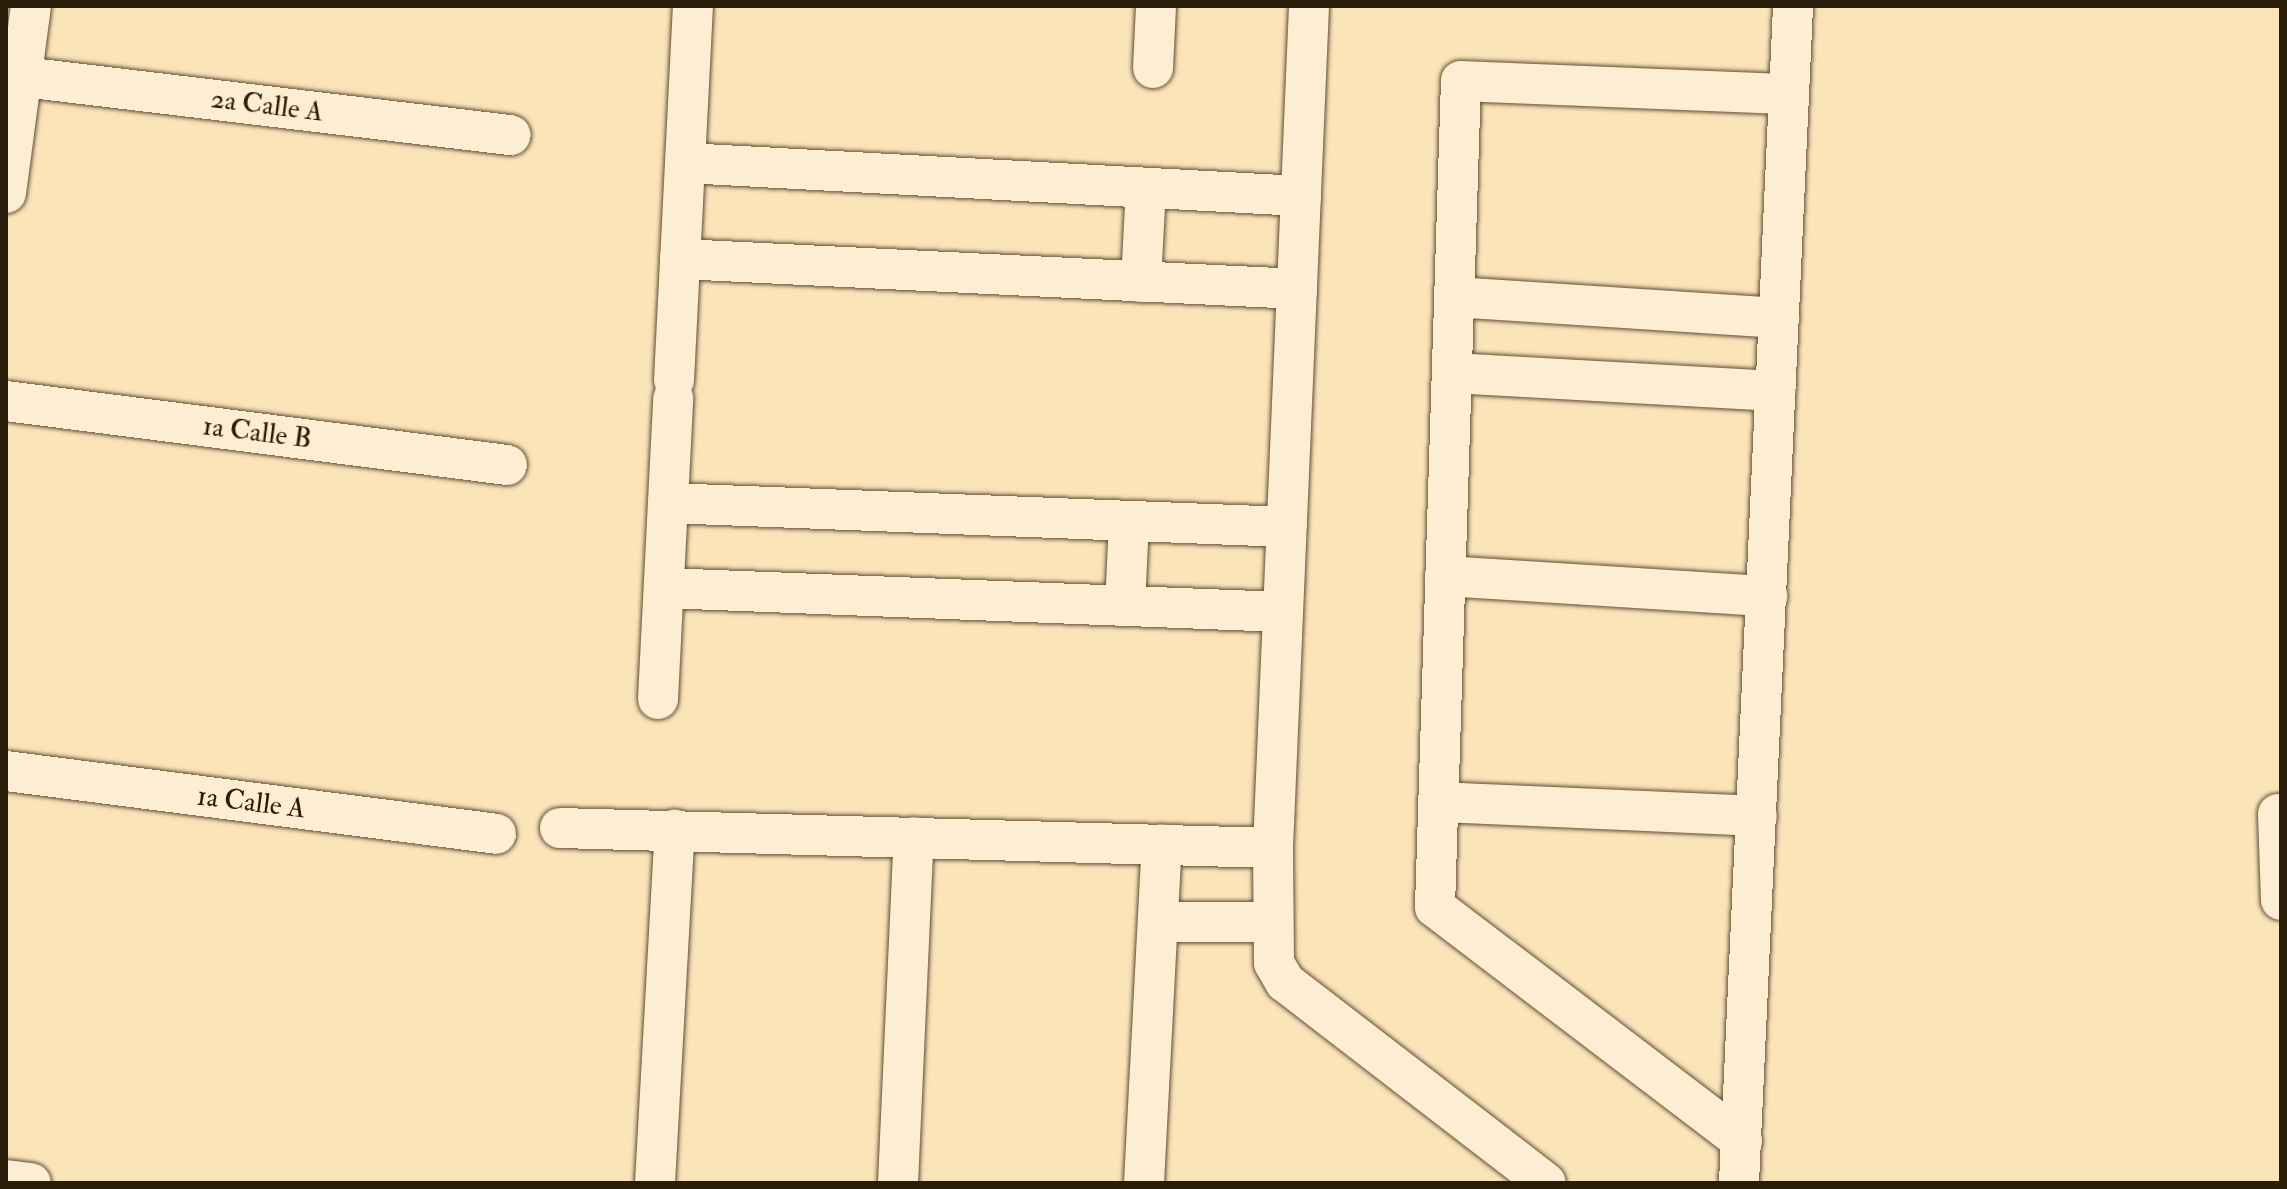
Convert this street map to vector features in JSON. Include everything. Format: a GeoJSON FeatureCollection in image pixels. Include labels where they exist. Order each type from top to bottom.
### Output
{"type":"FeatureCollection","features":[{"type":"Feature","properties":{"kind":"street"},"geometry":{"type":"LineString","coordinates":[[6,192],[31,6]]}},
{"type":"Feature","properties":{"kind":"street"},"geometry":{"type":"LineString","coordinates":[[658,699],[693,6]]}},
{"type":"Feature","properties":{"kind":"street"},"geometry":{"type":"LineString","coordinates":[[1153,68],[1156,6]]}},
{"type":"Feature","properties":{"kind":"street"},"geometry":{"type":"LineString","coordinates":[[1309,6],[1273,848],[1271,922],[1274,963],[1285,982],[1546,1183]]}},
{"type":"Feature","properties":{"kind":"street"},"geometry":{"type":"LineString","coordinates":[[1739,1183],[1793,6]]}},
{"type":"Feature","properties":{"kind":"street","name":"2a Calle A"},"geometry":{"type":"LineString","coordinates":[[23,77],[511,135]]}},
{"type":"Feature","properties":{"kind":"street"},"geometry":{"type":"LineString","coordinates":[[1742,1141],[1435,907],[1461,81],[1789,94]]}},
{"type":"Feature","properties":{"kind":"street"},"geometry":{"type":"LineString","coordinates":[[685,163],[1301,196]]}},
{"type":"Feature","properties":{"kind":"street"},"geometry":{"type":"LineString","coordinates":[[1141,282],[1146,188]]}},
{"type":"Feature","properties":{"kind":"street"},"geometry":{"type":"LineString","coordinates":[[680,259],[1297,289]]}},
{"type":"Feature","properties":{"kind":"street"},"geometry":{"type":"LineString","coordinates":[[1454,297],[1779,318]]}},
{"type":"Feature","properties":{"kind":"street"},"geometry":{"type":"LineString","coordinates":[[1452,373],[1776,391]]}},
{"type":"Feature","properties":{"kind":"street","name":"1a Calle B"},"geometry":{"type":"LineString","coordinates":[[6,401],[507,465]]}},
{"type":"Feature","properties":{"kind":"street"},"geometry":{"type":"LineString","coordinates":[[668,503],[1287,527]]}},
{"type":"Feature","properties":{"kind":"street"},"geometry":{"type":"LineString","coordinates":[[1125,606],[1129,521]]}},
{"type":"Feature","properties":{"kind":"street"},"geometry":{"type":"LineString","coordinates":[[1445,576],[1767,596]]}},
{"type":"Feature","properties":{"kind":"street"},"geometry":{"type":"LineString","coordinates":[[664,588],[1283,612]]}},
{"type":"Feature","properties":{"kind":"street","name":"1a Calle A"},"geometry":{"type":"LineString","coordinates":[[6,771],[496,834]]}},
{"type":"Feature","properties":{"kind":"street"},"geometry":{"type":"LineString","coordinates":[[1439,802],[1757,816]]}},
{"type":"Feature","properties":{"kind":"street"},"geometry":{"type":"LineString","coordinates":[[2278,814],[2281,900]]}},
{"type":"Feature","properties":{"kind":"street"},"geometry":{"type":"LineString","coordinates":[[560,828],[1273,848]]}},
{"type":"Feature","properties":{"kind":"street"},"geometry":{"type":"LineString","coordinates":[[655,1183],[675,830]]}},
{"type":"Feature","properties":{"kind":"street"},"geometry":{"type":"LineString","coordinates":[[898,1183],[914,837]]}},
{"type":"Feature","properties":{"kind":"street"},"geometry":{"type":"LineString","coordinates":[[1144,1183],[1162,844]]}},
{"type":"Feature","properties":{"kind":"street"},"geometry":{"type":"LineString","coordinates":[[1158,922],[1271,922]]}},
{"type":"Feature","properties":{"kind":"street"},"geometry":{"type":"LineString","coordinates":[[6,1180],[31,1183]]}}]}
